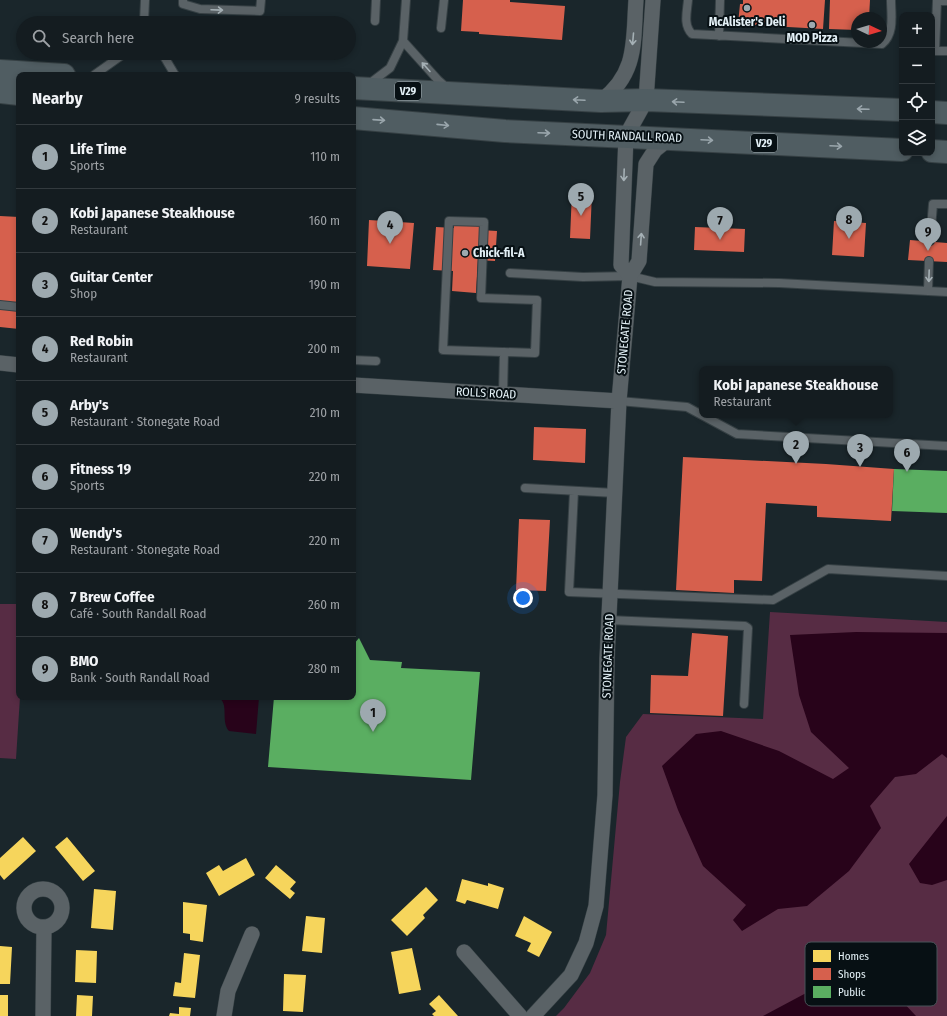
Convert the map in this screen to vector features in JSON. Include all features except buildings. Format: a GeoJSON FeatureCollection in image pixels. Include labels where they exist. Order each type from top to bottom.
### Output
{"type":"FeatureCollection","features":[{"type":"Feature","properties":{"kind":"main road"},"geometry":{"type":"LineString","coordinates":[[0,71],[16,72]]}},
{"type":"Feature","properties":{"kind":"main road","name":"V29"},"geometry":{"type":"LineString","coordinates":[[358,88],[601,101],[646,100],[899,110]]}},
{"type":"Feature","properties":{"kind":"main road"},"geometry":{"type":"LineString","coordinates":[[0,92],[16,94]]}},
{"type":"Feature","properties":{"kind":"main road"},"geometry":{"type":"LineString","coordinates":[[935,112],[947,113]]}},
{"type":"Feature","properties":{"kind":"main road","name":"SOUTH RANDALL ROAD"},"geometry":{"type":"LineString","coordinates":[[356,118],[505,131],[899,150]]}},
{"type":"Feature","properties":{"kind":"main road"},"geometry":{"type":"LineString","coordinates":[[935,151],[947,152]]}},
{"type":"Feature","properties":{"kind":"street"},"geometry":{"type":"LineString","coordinates":[[601,101],[617,87],[627,72],[632,56],[636,0]]}},
{"type":"Feature","properties":{"kind":"street","name":"STONEGATE ROAD"},"geometry":{"type":"LineString","coordinates":[[630,276],[621,265],[626,136],[646,100],[653,0]]}},
{"type":"Feature","properties":{"kind":"street","name":"STONEGATE ROAD"},"geometry":{"type":"LineString","coordinates":[[533,1016],[571,975],[586,943],[596,906],[605,795],[609,620],[619,401],[630,276],[639,261],[646,164],[655,150],[670,138]]}},
{"type":"Feature","properties":{"kind":"street"},"geometry":{"type":"LineString","coordinates":[[0,363],[16,364]]}},
{"type":"Feature","properties":{"kind":"street","name":"ROLLS ROAD"},"geometry":{"type":"LineString","coordinates":[[356,385],[619,401]]}},
{"type":"Feature","properties":{"kind":"street"},"geometry":{"type":"LineString","coordinates":[[43,1016],[44,927]]}},
{"type":"Feature","properties":{"kind":"street"},"geometry":{"type":"LineString","coordinates":[[224,1016],[228,991],[252,934]]}},
{"type":"Feature","properties":{"kind":"street"},"geometry":{"type":"LineString","coordinates":[[464,952],[520,1016]]}},
{"type":"Feature","properties":{"kind":"lane"},"geometry":{"type":"LineString","coordinates":[[144,16],[145,0]]}},
{"type":"Feature","properties":{"kind":"lane"},"geometry":{"type":"LineString","coordinates":[[183,0],[183,4],[200,9],[260,11],[261,0]]}},
{"type":"Feature","properties":{"kind":"lane"},"geometry":{"type":"LineString","coordinates":[[374,22],[376,0]]}},
{"type":"Feature","properties":{"kind":"lane"},"geometry":{"type":"LineString","coordinates":[[358,88],[390,68],[403,41],[406,0]]}},
{"type":"Feature","properties":{"kind":"lane"},"geometry":{"type":"LineString","coordinates":[[441,28],[444,0]]}},
{"type":"Feature","properties":{"kind":"lane"},"geometry":{"type":"LineString","coordinates":[[688,0],[687,29],[692,34],[882,44],[888,39],[891,32],[891,0]]}},
{"type":"Feature","properties":{"kind":"lane"},"geometry":{"type":"LineString","coordinates":[[719,36],[720,0]]}},
{"type":"Feature","properties":{"kind":"lane"},"geometry":{"type":"LineString","coordinates":[[942,1],[937,0],[935,51],[947,52]]}},
{"type":"Feature","properties":{"kind":"lane"},"geometry":{"type":"LineString","coordinates":[[403,41],[438,80],[454,93]]}},
{"type":"Feature","properties":{"kind":"lane"},"geometry":{"type":"LineString","coordinates":[[98,72],[115,60]]}},
{"type":"Feature","properties":{"kind":"lane"},"geometry":{"type":"LineString","coordinates":[[166,60],[173,72]]}},
{"type":"Feature","properties":{"kind":"lane"},"geometry":{"type":"LineString","coordinates":[[930,241],[933,204],[947,204]]}},
{"type":"Feature","properties":{"kind":"lane"},"geometry":{"type":"LineString","coordinates":[[449,221],[484,222],[481,298],[537,300],[535,353],[504,352],[444,350],[449,221]]}},
{"type":"Feature","properties":{"kind":"lane"},"geometry":{"type":"LineString","coordinates":[[928,290],[929,261]]}},
{"type":"Feature","properties":{"kind":"lane"},"geometry":{"type":"LineString","coordinates":[[510,273],[583,277],[630,276],[655,282],[779,283],[947,292]]}},
{"type":"Feature","properties":{"kind":"lane"},"geometry":{"type":"LineString","coordinates":[[0,305],[16,307]]}},
{"type":"Feature","properties":{"kind":"lane"},"geometry":{"type":"LineString","coordinates":[[503,394],[504,352]]}},
{"type":"Feature","properties":{"kind":"lane"},"geometry":{"type":"LineString","coordinates":[[356,360],[376,361]]}},
{"type":"Feature","properties":{"kind":"lane"},"geometry":{"type":"LineString","coordinates":[[619,401],[687,407],[699,413]]}},
{"type":"Feature","properties":{"kind":"lane"},"geometry":{"type":"LineString","coordinates":[[707,418],[737,434],[947,446]]}},
{"type":"Feature","properties":{"kind":"lane"},"geometry":{"type":"LineString","coordinates":[[525,488],[615,493]]}},
{"type":"Feature","properties":{"kind":"lane"},"geometry":{"type":"LineString","coordinates":[[574,491],[569,592],[773,600],[828,568],[947,576]]}},
{"type":"Feature","properties":{"kind":"lane"},"geometry":{"type":"LineString","coordinates":[[609,620],[746,626],[748,628],[744,704]]}},
{"type":"Feature","properties":{"kind":"shaded area"},"geometry":{"type":"Polygon","coordinates":[[[0,604],[16,604],[16,700],[20,700],[16,759],[0,758],[0,604]]]}},
{"type":"Feature","properties":{"kind":"shaded area"},"geometry":{"type":"Polygon","coordinates":[[[770,612],[947,622],[947,1016],[556,1016],[564,1008],[590,973],[606,935],[620,782],[626,737],[643,714],[763,719],[770,612]]]}},
{"type":"Feature","properties":{"kind":"shaded area"},"geometry":{"type":"Polygon","coordinates":[[[856,632],[947,633],[947,758],[942,754],[916,774],[895,777],[870,806],[881,828],[849,871],[807,906],[778,909],[742,931],[733,920],[746,905],[703,866],[678,810],[662,766],[696,734],[721,731],[779,751],[833,779],[849,768],[811,732],[799,695],[790,635],[856,632]]]}},
{"type":"Feature","properties":{"kind":"shaded area"},"geometry":{"type":"Polygon","coordinates":[[[222,700],[259,700],[256,734],[229,731],[225,722],[224,704],[222,700]]]}},
{"type":"Feature","properties":{"kind":"shaded area"},"geometry":{"type":"Polygon","coordinates":[[[947,816],[947,880],[932,885],[920,883],[909,864],[947,816]]]}},
{"type":"Feature","properties":{"kind":"shaded area"},"geometry":{"type":"Polygon","coordinates":[[[805,994],[805,1006],[907,1006],[916,1016],[763,1016],[805,994]]]}},
{"type":"Feature","properties":{"kind":"place","name":"McAlister's Deli"},"geometry":{"type":"Point","coordinates":[747,8]}},
{"type":"Feature","properties":{"kind":"place","name":"MOD Pizza"},"geometry":{"type":"Point","coordinates":[812,25]}},
{"type":"Feature","properties":{"kind":"place","name":"Arby's"},"geometry":{"type":"Point","coordinates":[581,216]}},
{"type":"Feature","properties":{"kind":"place","name":"7 Brew Coffee"},"geometry":{"type":"Point","coordinates":[849,239]}},
{"type":"Feature","properties":{"kind":"place","name":"Wendy's"},"geometry":{"type":"Point","coordinates":[720,240]}},
{"type":"Feature","properties":{"kind":"place","name":"Red Robin"},"geometry":{"type":"Point","coordinates":[390,244]}},
{"type":"Feature","properties":{"kind":"place","name":"BMO"},"geometry":{"type":"Point","coordinates":[928,251]}},
{"type":"Feature","properties":{"kind":"place","name":"Chick-fil-A"},"geometry":{"type":"Point","coordinates":[465,253]}},
{"type":"Feature","properties":{"kind":"place","name":"Kobi Japanese Steakhouse"},"geometry":{"type":"Point","coordinates":[796,464]}},
{"type":"Feature","properties":{"kind":"place","name":"Guitar Center"},"geometry":{"type":"Point","coordinates":[860,467]}},
{"type":"Feature","properties":{"kind":"place","name":"Fitness 19"},"geometry":{"type":"Point","coordinates":[907,472]}},
{"type":"Feature","properties":{"kind":"place","name":"Life Time"},"geometry":{"type":"Point","coordinates":[373,732]}}]}
